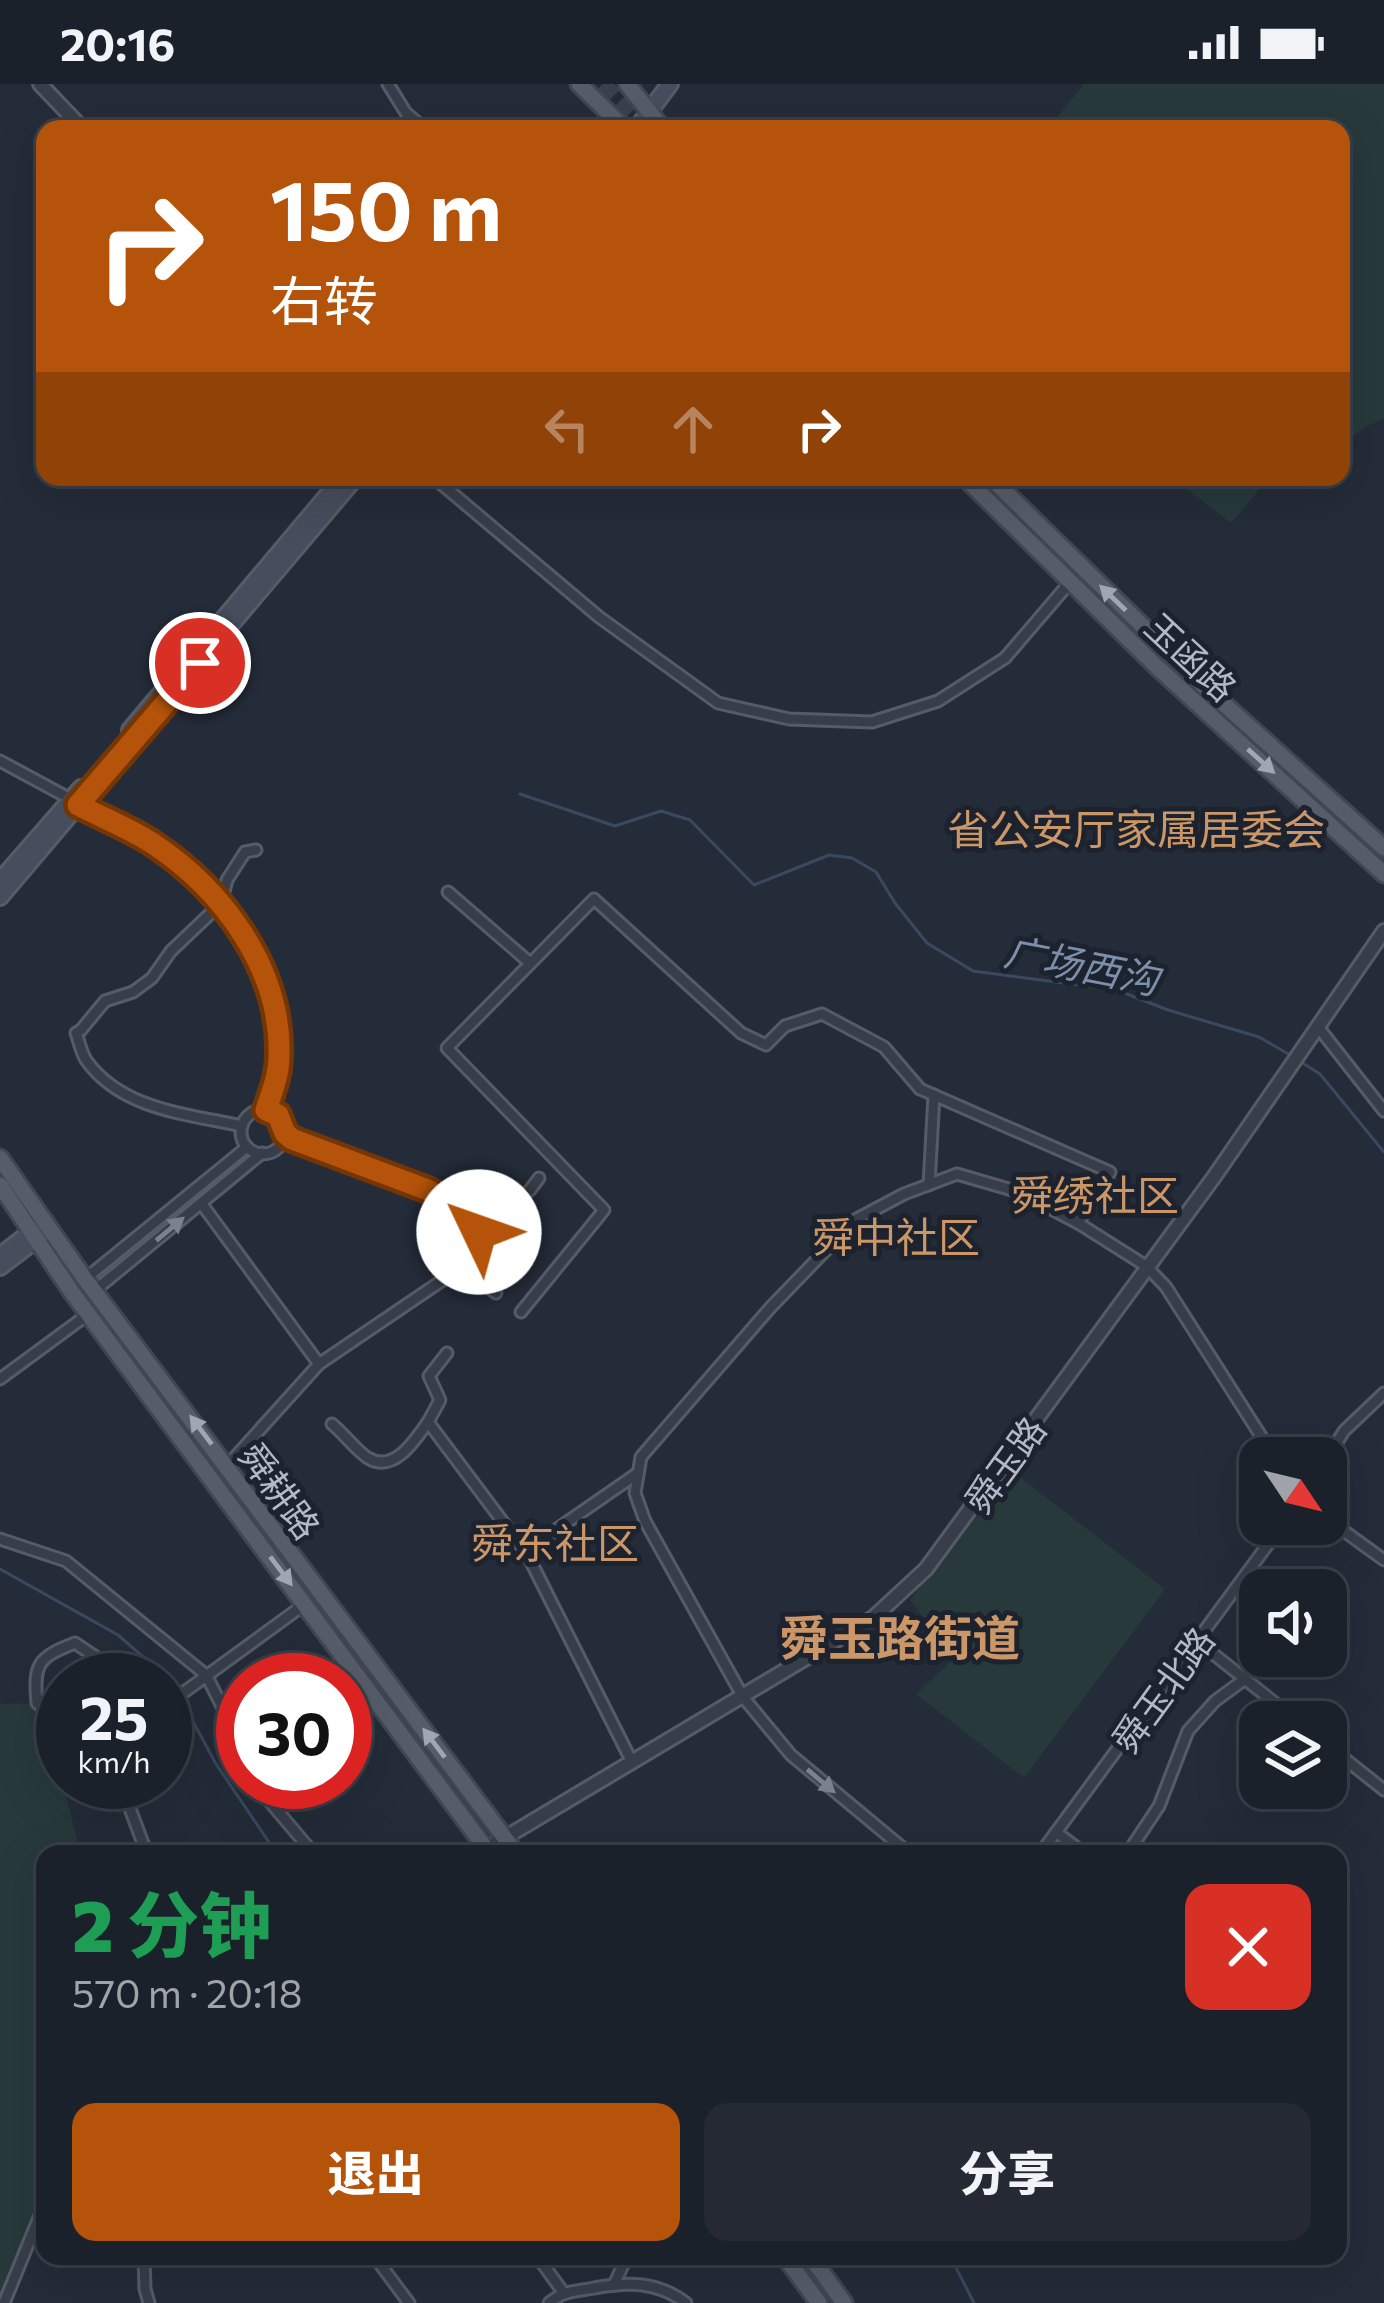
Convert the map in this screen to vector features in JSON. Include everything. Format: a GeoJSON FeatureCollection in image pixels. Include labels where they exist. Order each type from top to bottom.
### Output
{"type":"FeatureCollection","features":[{"type":"Feature","properties":{"kind":"main road"},"geometry":{"type":"LineString","coordinates":[[579,84],[616,120]]}},
{"type":"Feature","properties":{"kind":"main road"},"geometry":{"type":"LineString","coordinates":[[627,84],[653,120]]}},
{"type":"Feature","properties":{"kind":"main road"},"geometry":{"type":"LineString","coordinates":[[655,120],[674,84]]}},
{"type":"Feature","properties":{"kind":"main road"},"geometry":{"type":"LineString","coordinates":[[0,897],[336,486]]}},
{"type":"Feature","properties":{"kind":"main road"},"geometry":{"type":"LineString","coordinates":[[0,881],[348,486]]}},
{"type":"Feature","properties":{"kind":"main road","name":"玉函路"},"geometry":{"type":"LineString","coordinates":[[973,486],[1156,666],[1384,874]]}},
{"type":"Feature","properties":{"kind":"main road","name":"玉函路"},"geometry":{"type":"LineString","coordinates":[[999,486],[1204,686],[1384,848]]}},
{"type":"Feature","properties":{"kind":"main road","name":"舜耕路"},"geometry":{"type":"LineString","coordinates":[[0,1158],[80,1303],[480,1845]]}},
{"type":"Feature","properties":{"kind":"main road","name":"舜耕路"},"geometry":{"type":"LineString","coordinates":[[0,1185],[90,1285],[512,1845]]}},
{"type":"Feature","properties":{"kind":"main road"},"geometry":{"type":"LineString","coordinates":[[0,1256],[41,1230]]}},
{"type":"Feature","properties":{"kind":"main road"},"geometry":{"type":"LineString","coordinates":[[0,1267],[41,1230]]}},
{"type":"Feature","properties":{"kind":"main road"},"geometry":{"type":"LineString","coordinates":[[791,2265],[819,2303]]}},
{"type":"Feature","properties":{"kind":"main road"},"geometry":{"type":"LineString","coordinates":[[817,2265],[844,2303]]}},
{"type":"Feature","properties":{"kind":"street"},"geometry":{"type":"LineString","coordinates":[[40,84],[74,120]]}},
{"type":"Feature","properties":{"kind":"street"},"geometry":{"type":"LineString","coordinates":[[388,84],[414,120]]}},
{"type":"Feature","properties":{"kind":"street"},"geometry":{"type":"LineString","coordinates":[[445,486],[599,616],[718,703],[789,719],[872,722],[938,701],[1005,658],[1083,568]]}},
{"type":"Feature","properties":{"kind":"street"},"geometry":{"type":"LineString","coordinates":[[0,761],[154,844],[204,883],[251,944],[278,1020],[279,1058],[266,1110]]}},
{"type":"Feature","properties":{"kind":"street"},"geometry":{"type":"LineString","coordinates":[[242,1126],[165,1111],[127,1095],[85,1058],[76,1033],[105,1001],[133,992],[152,978],[171,951],[219,904],[226,880],[245,852],[256,850]]}},
{"type":"Feature","properties":{"kind":"street"},"geometry":{"type":"LineString","coordinates":[[448,892],[530,963]]}},
{"type":"Feature","properties":{"kind":"street"},"geometry":{"type":"LineString","coordinates":[[520,1312],[604,1210],[447,1048],[593,899],[741,1033],[766,1046],[784,1026],[822,1014],[884,1047],[920,1089],[1110,1172],[1078,1222]]}},
{"type":"Feature","properties":{"kind":"street","name":"舜玉路"},"geometry":{"type":"LineString","coordinates":[[494,1845],[873,1618],[919,1577],[1384,932]]}},
{"type":"Feature","properties":{"kind":"street"},"geometry":{"type":"LineString","coordinates":[[1318,1027],[1384,1112]]}},
{"type":"Feature","properties":{"kind":"street"},"geometry":{"type":"LineString","coordinates":[[929,1185],[934,1095]]}},
{"type":"Feature","properties":{"kind":"street"},"geometry":{"type":"LineString","coordinates":[[227,1466],[319,1364],[462,1267],[468,1245],[478,1236],[478,1223],[472,1217],[458,1216],[428,1190],[292,1139],[278,1115],[266,1110],[251,1113],[242,1126],[247,1147],[262,1154]]}},
{"type":"Feature","properties":{"kind":"street"},"geometry":{"type":"LineString","coordinates":[[90,1285],[262,1154],[275,1150],[285,1133]]}},
{"type":"Feature","properties":{"kind":"street"},"geometry":{"type":"LineString","coordinates":[[0,1379],[80,1303],[90,1285],[247,1147]]}},
{"type":"Feature","properties":{"kind":"street"},"geometry":{"type":"LineString","coordinates":[[899,1845],[791,1755],[743,1697],[645,1521],[634,1492],[641,1457],[706,1380],[855,1220],[956,1174],[1019,1192],[1078,1222],[1146,1266],[1166,1287],[1262,1437]]}},
{"type":"Feature","properties":{"kind":"street"},"geometry":{"type":"LineString","coordinates":[[509,1206],[539,1178]]}},
{"type":"Feature","properties":{"kind":"street"},"geometry":{"type":"LineString","coordinates":[[201,1203],[319,1364]]}},
{"type":"Feature","properties":{"kind":"street"},"geometry":{"type":"LineString","coordinates":[[458,1216],[449,1233],[458,1244],[468,1245]]}},
{"type":"Feature","properties":{"kind":"street"},"geometry":{"type":"LineString","coordinates":[[462,1267],[496,1293]]}},
{"type":"Feature","properties":{"kind":"street"},"geometry":{"type":"LineString","coordinates":[[332,1424],[369,1460],[390,1462],[410,1448],[440,1400],[429,1376],[447,1353]]}},
{"type":"Feature","properties":{"kind":"street"},"geometry":{"type":"LineString","coordinates":[[1340,1437],[1384,1393]]}},
{"type":"Feature","properties":{"kind":"street"},"geometry":{"type":"LineString","coordinates":[[428,1422],[527,1554],[632,1762]]}},
{"type":"Feature","properties":{"kind":"street"},"geometry":{"type":"LineString","coordinates":[[527,1554],[638,1473]]}},
{"type":"Feature","properties":{"kind":"street"},"geometry":{"type":"LineString","coordinates":[[1347,1533],[1384,1560]]}},
{"type":"Feature","properties":{"kind":"street"},"geometry":{"type":"LineString","coordinates":[[0,1539],[66,1561],[206,1675],[216,1694]]}},
{"type":"Feature","properties":{"kind":"street","name":"舜玉北路"},"geometry":{"type":"LineString","coordinates":[[1047,1845],[1268,1545]]}},
{"type":"Feature","properties":{"kind":"street"},"geometry":{"type":"LineString","coordinates":[[192,1686],[305,1604]]}},
{"type":"Feature","properties":{"kind":"street"},"geometry":{"type":"LineString","coordinates":[[1197,1641],[1273,1701]]}},
{"type":"Feature","properties":{"kind":"street"},"geometry":{"type":"LineString","coordinates":[[50,1653],[75,1643],[90,1653]]}},
{"type":"Feature","properties":{"kind":"street"},"geometry":{"type":"LineString","coordinates":[[1133,1845],[1159,1806],[1188,1731],[1215,1700],[1246,1679]]}},
{"type":"Feature","properties":{"kind":"street"},"geometry":{"type":"LineString","coordinates":[[1347,1761],[1384,1790]]}},
{"type":"Feature","properties":{"kind":"street"},"geometry":{"type":"LineString","coordinates":[[130,1809],[144,1845]]}},
{"type":"Feature","properties":{"kind":"street"},"geometry":{"type":"LineString","coordinates":[[276,1809],[306,1845]]}},
{"type":"Feature","properties":{"kind":"street"},"geometry":{"type":"LineString","coordinates":[[1056,1832],[1073,1845]]}},
{"type":"Feature","properties":{"kind":"street"},"geometry":{"type":"LineString","coordinates":[[4,2303],[36,2225]]}},
{"type":"Feature","properties":{"kind":"street"},"geometry":{"type":"LineString","coordinates":[[144,2265],[148,2303]]}},
{"type":"Feature","properties":{"kind":"street"},"geometry":{"type":"LineString","coordinates":[[381,2265],[409,2303]]}},
{"type":"Feature","properties":{"kind":"street"},"geometry":{"type":"LineString","coordinates":[[543,2265],[562,2292]]}},
{"type":"Feature","properties":{"kind":"street"},"geometry":{"type":"LineString","coordinates":[[614,2285],[623,2265]]}},
{"type":"Feature","properties":{"kind":"street"},"geometry":{"type":"LineString","coordinates":[[549,2303],[562,2292],[639,2282],[672,2292],[686,2303]]}},
{"type":"Feature","properties":{"kind":"shaded area"},"geometry":{"type":"Polygon","coordinates":[[[1084,84],[1384,84],[1384,419],[1350,438],[1350,120],[1054,120],[1084,84]]]}},
{"type":"Feature","properties":{"kind":"shaded area"},"geometry":{"type":"Polygon","coordinates":[[[1183,486],[1262,486],[1231,523],[1183,486]]]}},
{"type":"Feature","properties":{"kind":"shaded area"},"geometry":{"type":"Polygon","coordinates":[[[1008,1468],[1165,1589],[1024,1778],[916,1694],[956,1657],[910,1600],[1008,1468]]]}},
{"type":"Feature","properties":{"kind":"shaded area"},"geometry":{"type":"Polygon","coordinates":[[[36,1703],[36,1809],[69,1809],[79,1845],[36,1845],[36,2228],[0,2303],[0,1704],[36,1703]]]}},
{"type":"Feature","properties":{"kind":"waterway","name":"广场西沟"},"geometry":{"type":"LineString","coordinates":[[520,794],[615,826],[661,811],[690,820],[754,885],[829,855],[852,858],[876,872],[927,943],[973,971],[1117,990],[1259,1037],[1290,1055]]}},
{"type":"Feature","properties":{"kind":"waterway","name":"广场西沟"},"geometry":{"type":"LineString","coordinates":[[1298,1060],[1320,1074],[1384,1152]]}},
{"type":"Feature","properties":{"kind":"waterway"},"geometry":{"type":"LineString","coordinates":[[0,1569],[118,1635],[171,1681],[216,1764],[271,1845]]}},
{"type":"Feature","properties":{"kind":"waterway"},"geometry":{"type":"LineString","coordinates":[[955,2265],[974,2303]]}},
{"type":"Feature","properties":{"kind":"tunnel"},"geometry":{"type":"LineString","coordinates":[[603,84],[637,120]]}},
{"type":"Feature","properties":{"kind":"district","name":"省公安厅家属居委会"},"geometry":{"type":"Point","coordinates":[1136,828]}},
{"type":"Feature","properties":{"kind":"district","name":"舜绣社区"},"geometry":{"type":"Point","coordinates":[1095,1194]}},
{"type":"Feature","properties":{"kind":"district","name":"舜中社区"},"geometry":{"type":"Point","coordinates":[896,1236]}},
{"type":"Feature","properties":{"kind":"district","name":"舜东社区"},"geometry":{"type":"Point","coordinates":[555,1542]}},
{"type":"Feature","properties":{"kind":"district","name":"舜玉路街道"},"geometry":{"type":"Point","coordinates":[900,1636]}},
{"type":"Feature","properties":{"kind":"route"},"geometry":{"type":"LineString","coordinates":[[200,663],[78,805],[154,844],[204,883],[251,944],[278,1020],[279,1058],[266,1110],[278,1115],[285,1133],[428,1190],[458,1216],[476,1220],[479,1232]]}}]}
